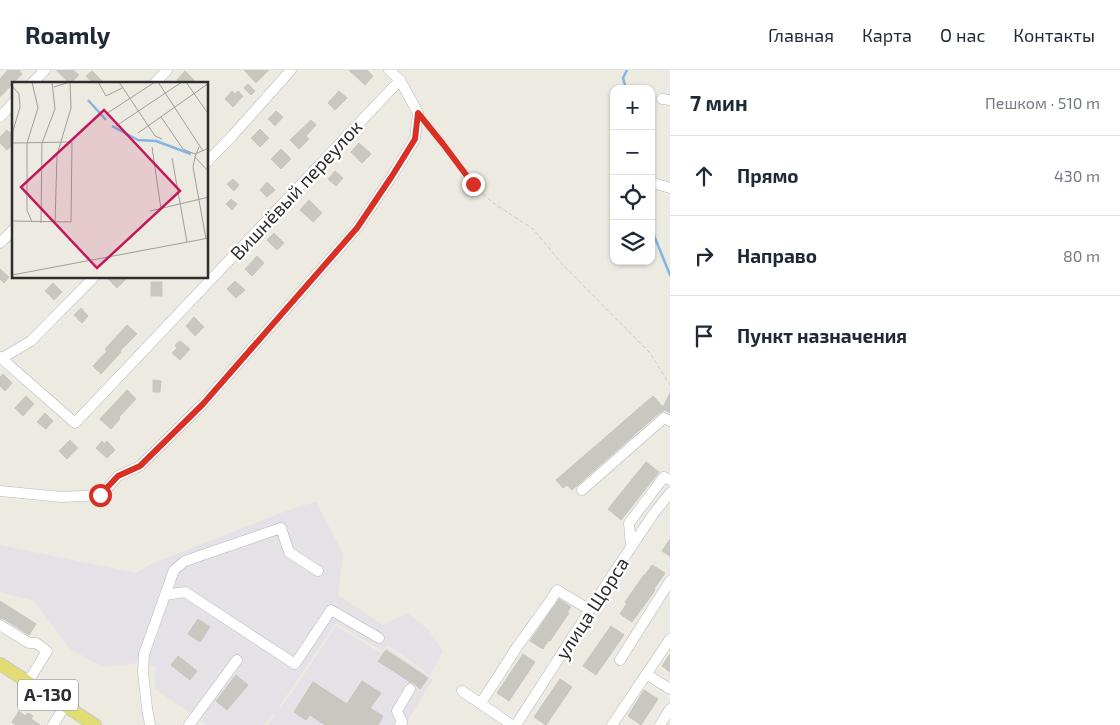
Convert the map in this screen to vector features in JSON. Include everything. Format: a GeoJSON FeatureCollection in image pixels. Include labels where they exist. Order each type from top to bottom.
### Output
{"type":"FeatureCollection","features":[{"type":"Feature","properties":{"kind":"main road","name":"А-130"},"geometry":{"type":"LineString","coordinates":[[0,664],[95,725]]}},
{"type":"Feature","properties":{"kind":"street"},"geometry":{"type":"LineString","coordinates":[[33,82],[45,70]]}},
{"type":"Feature","properties":{"kind":"street"},"geometry":{"type":"LineString","coordinates":[[156,82],[167,70]]}},
{"type":"Feature","properties":{"kind":"street"},"geometry":{"type":"LineString","coordinates":[[209,160],[291,70]]}},
{"type":"Feature","properties":{"kind":"street"},"geometry":{"type":"LineString","coordinates":[[0,491],[62,497],[100,495],[118,476],[140,466],[203,404],[357,228],[415,139],[418,113],[400,80],[389,70]]}},
{"type":"Feature","properties":{"kind":"street","name":"Вишнёвый переулок"},"geometry":{"type":"LineString","coordinates":[[1,357],[75,423],[400,80]]}},
{"type":"Feature","properties":{"kind":"street"},"geometry":{"type":"LineString","coordinates":[[0,117],[12,104]]}},
{"type":"Feature","properties":{"kind":"street"},"geometry":{"type":"LineString","coordinates":[[657,184],[670,188]]}},
{"type":"Feature","properties":{"kind":"street"},"geometry":{"type":"LineString","coordinates":[[0,243],[12,231]]}},
{"type":"Feature","properties":{"kind":"street"},"geometry":{"type":"LineString","coordinates":[[1,357],[31,341],[92,279]]}},
{"type":"Feature","properties":{"kind":"street"},"geometry":{"type":"LineString","coordinates":[[582,490],[664,418],[670,421]]}},
{"type":"Feature","properties":{"kind":"street"},"geometry":{"type":"LineString","coordinates":[[631,547],[629,523],[664,477],[670,480]]}},
{"type":"Feature","properties":{"kind":"street","name":"улица Щорса"},"geometry":{"type":"LineString","coordinates":[[514,725],[631,547],[670,493]]}},
{"type":"Feature","properties":{"kind":"street"},"geometry":{"type":"LineString","coordinates":[[150,725],[143,672],[144,654],[174,570],[185,561],[281,528],[289,552],[318,571]]}},
{"type":"Feature","properties":{"kind":"street"},"geometry":{"type":"LineString","coordinates":[[620,660],[670,581]]}},
{"type":"Feature","properties":{"kind":"street"},"geometry":{"type":"LineString","coordinates":[[481,703],[557,590],[590,610]]}},
{"type":"Feature","properties":{"kind":"street"},"geometry":{"type":"LineString","coordinates":[[165,595],[185,592],[295,664],[331,610],[379,638]]}},
{"type":"Feature","properties":{"kind":"street"},"geometry":{"type":"LineString","coordinates":[[0,625],[29,643],[36,643],[47,652],[28,682]]}},
{"type":"Feature","properties":{"kind":"street"},"geometry":{"type":"LineString","coordinates":[[612,725],[670,639]]}},
{"type":"Feature","properties":{"kind":"street"},"geometry":{"type":"LineString","coordinates":[[189,725],[238,660]]}},
{"type":"Feature","properties":{"kind":"street"},"geometry":{"type":"LineString","coordinates":[[646,674],[670,689]]}},
{"type":"Feature","properties":{"kind":"street"},"geometry":{"type":"LineString","coordinates":[[400,725],[402,722],[396,711],[410,689]]}},
{"type":"Feature","properties":{"kind":"street"},"geometry":{"type":"LineString","coordinates":[[462,691],[514,725]]}},
{"type":"Feature","properties":{"kind":"street"},"geometry":{"type":"LineString","coordinates":[[53,725],[65,706]]}},
{"type":"Feature","properties":{"kind":"street"},"geometry":{"type":"LineString","coordinates":[[660,725],[670,709]]}},
{"type":"Feature","properties":{"kind":"path"},"geometry":{"type":"LineString","coordinates":[[418,113],[473,184],[492,202],[532,229],[564,266],[650,353],[670,385]]}},
{"type":"Feature","properties":{"kind":"shaded area"},"geometry":{"type":"Polygon","coordinates":[[[316,502],[343,554],[338,595],[383,625],[407,613],[428,629],[443,651],[430,675],[388,645],[383,651],[336,623],[280,707],[290,696],[336,626],[381,653],[388,648],[433,679],[405,725],[268,725],[275,715],[271,716],[264,725],[207,725],[155,689],[154,675],[157,669],[145,662],[104,667],[70,649],[34,601],[0,592],[0,545],[136,573],[151,564],[294,508],[316,502]]]}},
{"type":"Feature","properties":{"kind":"building"},"geometry":{"type":"Polygon","coordinates":[[[8,70],[19,70],[22,74],[12,82],[12,84],[0,97],[0,79],[8,70]]]}},
{"type":"Feature","properties":{"kind":"building"},"geometry":{"type":"Polygon","coordinates":[[[56,70],[73,70],[79,75],[72,82],[68,82],[56,70]]]}},
{"type":"Feature","properties":{"kind":"building"},"geometry":{"type":"Polygon","coordinates":[[[244,70],[269,70],[256,83],[244,70]]]}},
{"type":"Feature","properties":{"kind":"building"},"geometry":{"type":"Polygon","coordinates":[[[349,70],[367,70],[373,76],[365,85],[349,70]]]}},
{"type":"Feature","properties":{"kind":"building"},"geometry":{"type":"Polygon","coordinates":[[[92,71],[103,82],[91,82],[86,76],[92,71]]]}},
{"type":"Feature","properties":{"kind":"building"},"geometry":{"type":"Polygon","coordinates":[[[185,71],[196,82],[179,82],[177,80],[185,71]]]}},
{"type":"Feature","properties":{"kind":"building"},"geometry":{"type":"Polygon","coordinates":[[[248,84],[255,91],[251,95],[244,88],[248,84]]]}},
{"type":"Feature","properties":{"kind":"building"},"geometry":{"type":"Polygon","coordinates":[[[232,91],[235,94],[238,91],[243,96],[233,107],[225,99],[232,91]]]}},
{"type":"Feature","properties":{"kind":"building"},"geometry":{"type":"Polygon","coordinates":[[[339,91],[347,98],[335,110],[328,103],[339,91]]]}},
{"type":"Feature","properties":{"kind":"building"},"geometry":{"type":"Polygon","coordinates":[[[276,111],[283,117],[275,126],[268,119],[276,111]]]}},
{"type":"Feature","properties":{"kind":"building"},"geometry":{"type":"Polygon","coordinates":[[[311,120],[316,125],[306,136],[309,139],[299,149],[290,140],[311,120]]]}},
{"type":"Feature","properties":{"kind":"building"},"geometry":{"type":"Polygon","coordinates":[[[260,129],[269,138],[260,147],[251,138],[260,129]]]}},
{"type":"Feature","properties":{"kind":"building"},"geometry":{"type":"Polygon","coordinates":[[[7,130],[10,133],[12,131],[12,145],[7,150],[0,143],[0,137],[7,130]]]}},
{"type":"Feature","properties":{"kind":"building"},"geometry":{"type":"Polygon","coordinates":[[[359,143],[371,154],[362,163],[351,152],[359,143]]]}},
{"type":"Feature","properties":{"kind":"building"},"geometry":{"type":"Polygon","coordinates":[[[281,149],[291,159],[281,169],[271,159],[281,149]]]}},
{"type":"Feature","properties":{"kind":"building"},"geometry":{"type":"Polygon","coordinates":[[[335,171],[343,178],[336,186],[328,179],[335,171]]]}},
{"type":"Feature","properties":{"kind":"building"},"geometry":{"type":"Polygon","coordinates":[[[233,179],[239,185],[234,191],[227,184],[233,179]]]}},
{"type":"Feature","properties":{"kind":"building"},"geometry":{"type":"Polygon","coordinates":[[[267,182],[275,190],[267,197],[260,190],[267,182]]]}},
{"type":"Feature","properties":{"kind":"building"},"geometry":{"type":"Polygon","coordinates":[[[231,199],[237,204],[232,210],[226,204],[231,199]]]}},
{"type":"Feature","properties":{"kind":"building"},"geometry":{"type":"Polygon","coordinates":[[[309,200],[322,213],[313,222],[300,210],[309,200]]]}},
{"type":"Feature","properties":{"kind":"building"},"geometry":{"type":"Polygon","coordinates":[[[274,233],[284,243],[277,250],[267,240],[274,233]]]}},
{"type":"Feature","properties":{"kind":"building"},"geometry":{"type":"Polygon","coordinates":[[[257,256],[264,263],[252,276],[245,269],[257,256]]]}},
{"type":"Feature","properties":{"kind":"building"},"geometry":{"type":"Polygon","coordinates":[[[0,269],[9,277],[4,283],[0,279],[0,269]]]}},
{"type":"Feature","properties":{"kind":"building"},"geometry":{"type":"Polygon","coordinates":[[[108,279],[126,279],[117,288],[108,279]]]}},
{"type":"Feature","properties":{"kind":"building"},"geometry":{"type":"Polygon","coordinates":[[[235,281],[245,290],[236,298],[227,289],[235,281]]]}},
{"type":"Feature","properties":{"kind":"building"},"geometry":{"type":"Polygon","coordinates":[[[151,282],[162,282],[162,296],[151,296],[151,282]]]}},
{"type":"Feature","properties":{"kind":"building"},"geometry":{"type":"Polygon","coordinates":[[[53,283],[62,292],[54,300],[45,291],[53,283]]]}},
{"type":"Feature","properties":{"kind":"building"},"geometry":{"type":"Polygon","coordinates":[[[81,308],[88,316],[82,323],[74,315],[81,308]]]}},
{"type":"Feature","properties":{"kind":"building"},"geometry":{"type":"Polygon","coordinates":[[[194,317],[204,327],[195,336],[186,326],[194,317]]]}},
{"type":"Feature","properties":{"kind":"building"},"geometry":{"type":"Polygon","coordinates":[[[127,325],[137,334],[101,374],[93,366],[107,351],[105,349],[127,325]]]}},
{"type":"Feature","properties":{"kind":"building"},"geometry":{"type":"Polygon","coordinates":[[[180,341],[190,349],[180,360],[172,353],[177,348],[175,345],[180,341]]]}},
{"type":"Feature","properties":{"kind":"building"},"geometry":{"type":"Polygon","coordinates":[[[3,374],[12,383],[5,391],[0,386],[0,377],[3,374]]]}},
{"type":"Feature","properties":{"kind":"building"},"geometry":{"type":"Polygon","coordinates":[[[153,380],[161,381],[160,392],[153,392],[153,380]]]}},
{"type":"Feature","properties":{"kind":"building"},"geometry":{"type":"Polygon","coordinates":[[[127,390],[136,399],[119,417],[120,419],[111,429],[100,419],[127,390]]]}},
{"type":"Feature","properties":{"kind":"building"},"geometry":{"type":"Polygon","coordinates":[[[670,393],[670,413],[665,410],[659,413],[572,490],[567,485],[563,488],[556,480],[653,396],[663,407],[670,393]]]}},
{"type":"Feature","properties":{"kind":"building"},"geometry":{"type":"Polygon","coordinates":[[[26,396],[34,404],[23,416],[15,408],[26,396]]]}},
{"type":"Feature","properties":{"kind":"building"},"geometry":{"type":"Polygon","coordinates":[[[45,413],[53,421],[46,429],[37,422],[45,413]]]}},
{"type":"Feature","properties":{"kind":"building"},"geometry":{"type":"Polygon","coordinates":[[[70,440],[78,448],[67,459],[59,451],[70,440]]]}},
{"type":"Feature","properties":{"kind":"building"},"geometry":{"type":"Polygon","coordinates":[[[102,441],[104,444],[107,441],[115,450],[107,458],[96,448],[102,441]]]}},
{"type":"Feature","properties":{"kind":"building"},"geometry":{"type":"Polygon","coordinates":[[[646,462],[659,472],[621,520],[608,509],[646,462]]]}},
{"type":"Feature","properties":{"kind":"building"},"geometry":{"type":"Polygon","coordinates":[[[670,539],[670,556],[662,551],[670,539]]]}},
{"type":"Feature","properties":{"kind":"building"},"geometry":{"type":"Polygon","coordinates":[[[652,565],[665,573],[632,622],[620,614],[627,603],[625,602],[652,565]]]}},
{"type":"Feature","properties":{"kind":"building"},"geometry":{"type":"Polygon","coordinates":[[[559,599],[571,607],[567,612],[569,613],[543,649],[530,641],[559,599]]]}},
{"type":"Feature","properties":{"kind":"building"},"geometry":{"type":"Polygon","coordinates":[[[0,601],[36,624],[29,635],[0,618],[0,601]]]}},
{"type":"Feature","properties":{"kind":"building"},"geometry":{"type":"Polygon","coordinates":[[[198,619],[210,627],[200,642],[188,634],[198,619]]]}},
{"type":"Feature","properties":{"kind":"building"},"geometry":{"type":"Polygon","coordinates":[[[611,626],[624,635],[596,675],[583,666],[611,626]]]}},
{"type":"Feature","properties":{"kind":"building"},"geometry":{"type":"Polygon","coordinates":[[[386,650],[428,678],[420,689],[414,683],[378,661],[386,650]]]}},
{"type":"Feature","properties":{"kind":"building"},"geometry":{"type":"Polygon","coordinates":[[[523,654],[535,662],[509,701],[497,693],[523,654]]]}},
{"type":"Feature","properties":{"kind":"building"},"geometry":{"type":"Polygon","coordinates":[[[670,654],[670,672],[662,666],[670,654]]]}},
{"type":"Feature","properties":{"kind":"building"},"geometry":{"type":"Polygon","coordinates":[[[178,656],[197,671],[190,680],[171,665],[178,656]]]}},
{"type":"Feature","properties":{"kind":"building"},"geometry":{"type":"Polygon","coordinates":[[[236,675],[248,685],[227,710],[216,701],[236,675]]]}},
{"type":"Feature","properties":{"kind":"building"},"geometry":{"type":"Polygon","coordinates":[[[560,679],[572,687],[546,725],[534,717],[560,679]]]}},
{"type":"Feature","properties":{"kind":"building"},"geometry":{"type":"Polygon","coordinates":[[[362,681],[381,693],[370,708],[383,716],[378,725],[325,725],[310,715],[306,720],[294,712],[313,682],[347,704],[362,681]]]}},
{"type":"Feature","properties":{"kind":"building"},"geometry":{"type":"Polygon","coordinates":[[[644,690],[658,699],[641,725],[628,716],[644,690]]]}},
{"type":"Feature","properties":{"kind":"building"},"geometry":{"type":"Polygon","coordinates":[[[19,711],[25,716],[28,713],[33,716],[31,719],[40,725],[16,725],[12,722],[19,711]]]}},
{"type":"Feature","properties":{"kind":"waterway"},"geometry":{"type":"LineString","coordinates":[[625,85],[623,78],[627,70]]}},
{"type":"Feature","properties":{"kind":"waterway"},"geometry":{"type":"LineString","coordinates":[[655,238],[670,275]]}},
{"type":"Feature","properties":{"kind":"route"},"geometry":{"type":"LineString","coordinates":[[100,495],[118,476],[140,466],[203,404],[357,228],[415,139],[418,113],[473,184]]}}]}
